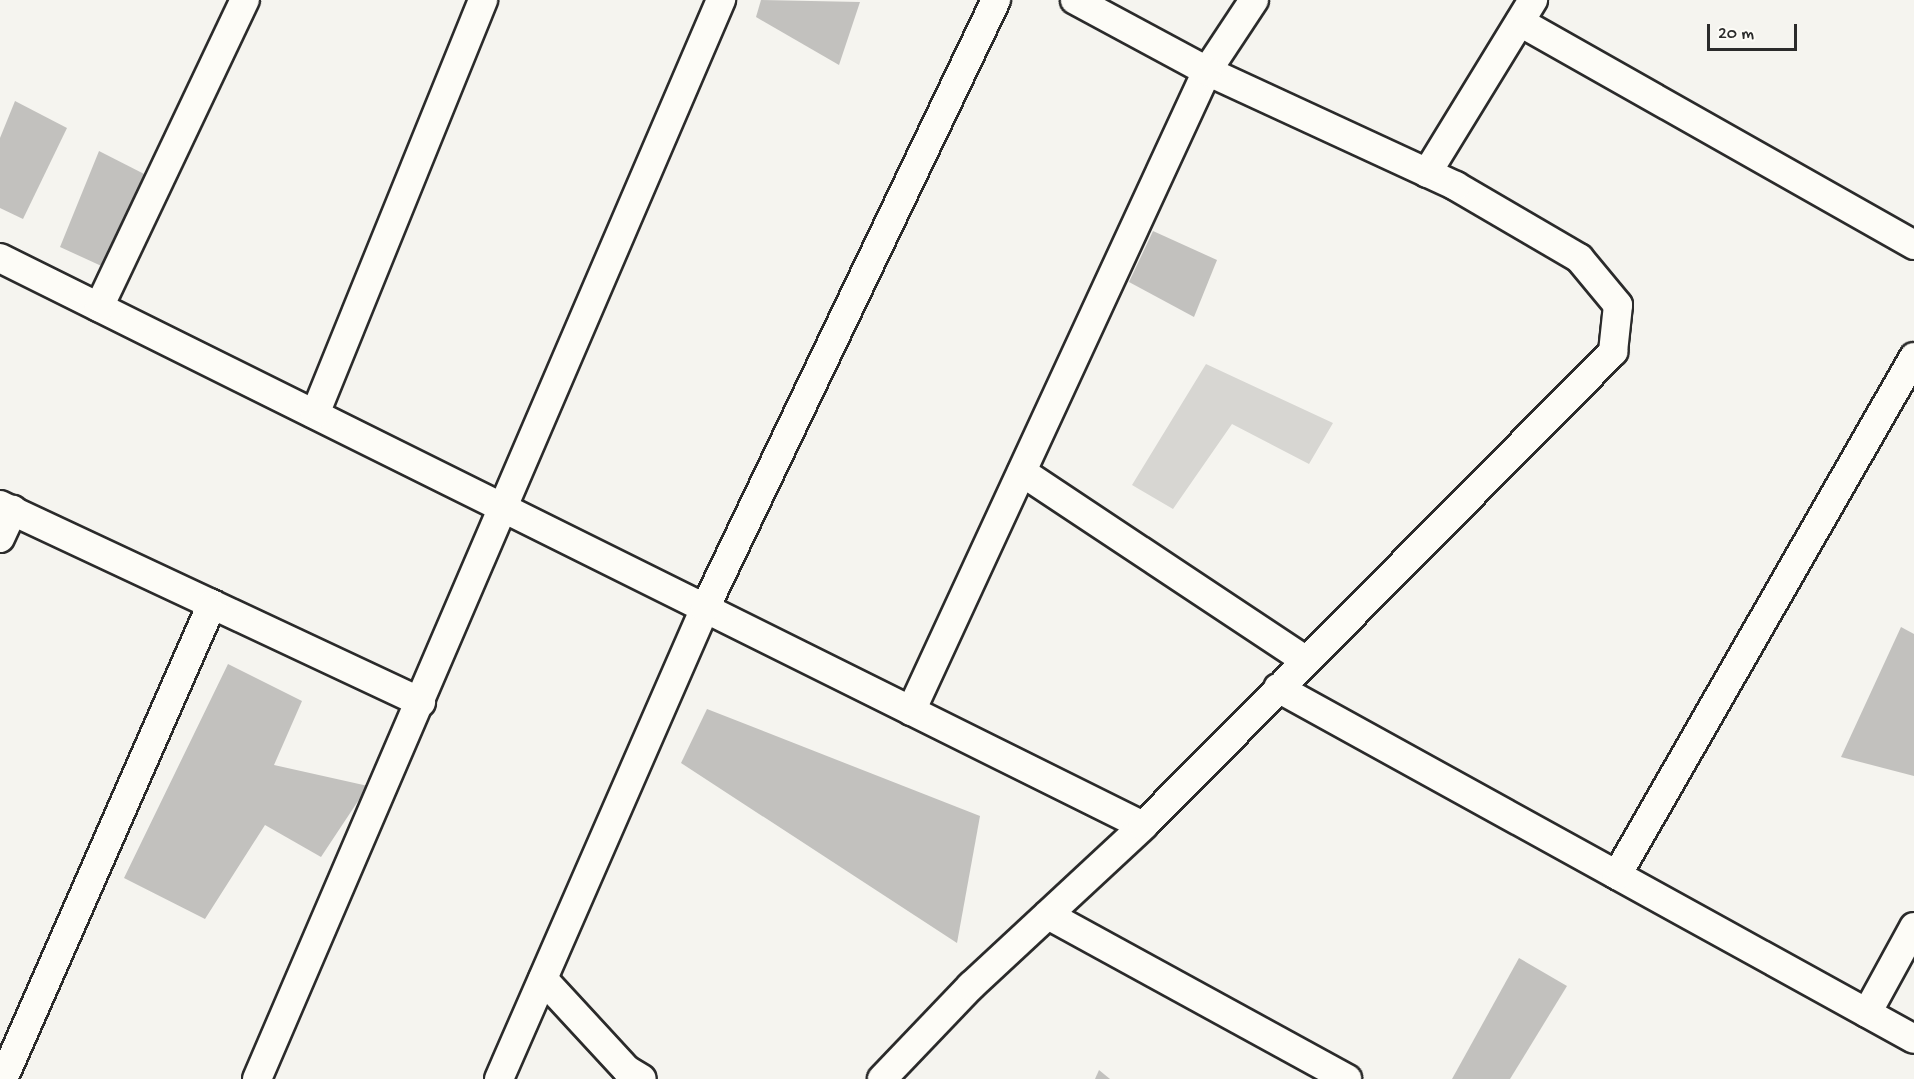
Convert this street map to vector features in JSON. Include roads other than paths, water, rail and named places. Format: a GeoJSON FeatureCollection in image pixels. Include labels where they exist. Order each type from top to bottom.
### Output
{"type":"FeatureCollection","features":[{"type":"Feature","properties":{"kind":"street"},"geometry":{"type":"LineString","coordinates":[[99,307],[245,0]]}},
{"type":"Feature","properties":{"kind":"street"},"geometry":{"type":"LineString","coordinates":[[315,414],[483,0]]}},
{"type":"Feature","properties":{"kind":"street"},"geometry":{"type":"LineString","coordinates":[[258,1079],[506,510],[720,0]]}},
{"type":"Feature","properties":{"kind":"street"},"geometry":{"type":"LineString","coordinates":[[499,1079],[705,608],[996,0]]}},
{"type":"Feature","properties":{"kind":"street"},"geometry":{"type":"LineString","coordinates":[[882,1079],[1048,915],[1143,826],[1305,660],[1613,352],[1618,305],[1579,258],[1428,173],[1207,71],[1076,0]]}},
{"type":"Feature","properties":{"kind":"street"},"geometry":{"type":"LineString","coordinates":[[911,711],[1207,71],[1254,0]]}},
{"type":"Feature","properties":{"kind":"street"},"geometry":{"type":"LineString","coordinates":[[1428,173],[1527,11],[1914,245]]}},
{"type":"Feature","properties":{"kind":"street"},"geometry":{"type":"LineString","coordinates":[[0,258],[1143,826]]}},
{"type":"Feature","properties":{"kind":"street"},"geometry":{"type":"LineString","coordinates":[[1617,875],[1914,357]]}},
{"type":"Feature","properties":{"kind":"street"},"geometry":{"type":"LineString","coordinates":[[1022,472],[1305,660]]}},
{"type":"Feature","properties":{"kind":"street"},"geometry":{"type":"LineString","coordinates":[[0,538],[6,507],[421,702]]}},
{"type":"Feature","properties":{"kind":"street"},"geometry":{"type":"LineString","coordinates":[[3,1079],[212,604]]}},
{"type":"Feature","properties":{"kind":"street"},"geometry":{"type":"LineString","coordinates":[[1278,688],[1914,1039]]}},
{"type":"Feature","properties":{"kind":"street"},"geometry":{"type":"LineString","coordinates":[[1048,915],[1347,1079]]}},
{"type":"Feature","properties":{"kind":"street"},"geometry":{"type":"LineString","coordinates":[[1867,1013],[1914,927]]}},
{"type":"Feature","properties":{"kind":"street"},"geometry":{"type":"LineString","coordinates":[[543,979],[627,1071],[642,1079]]}}]}
